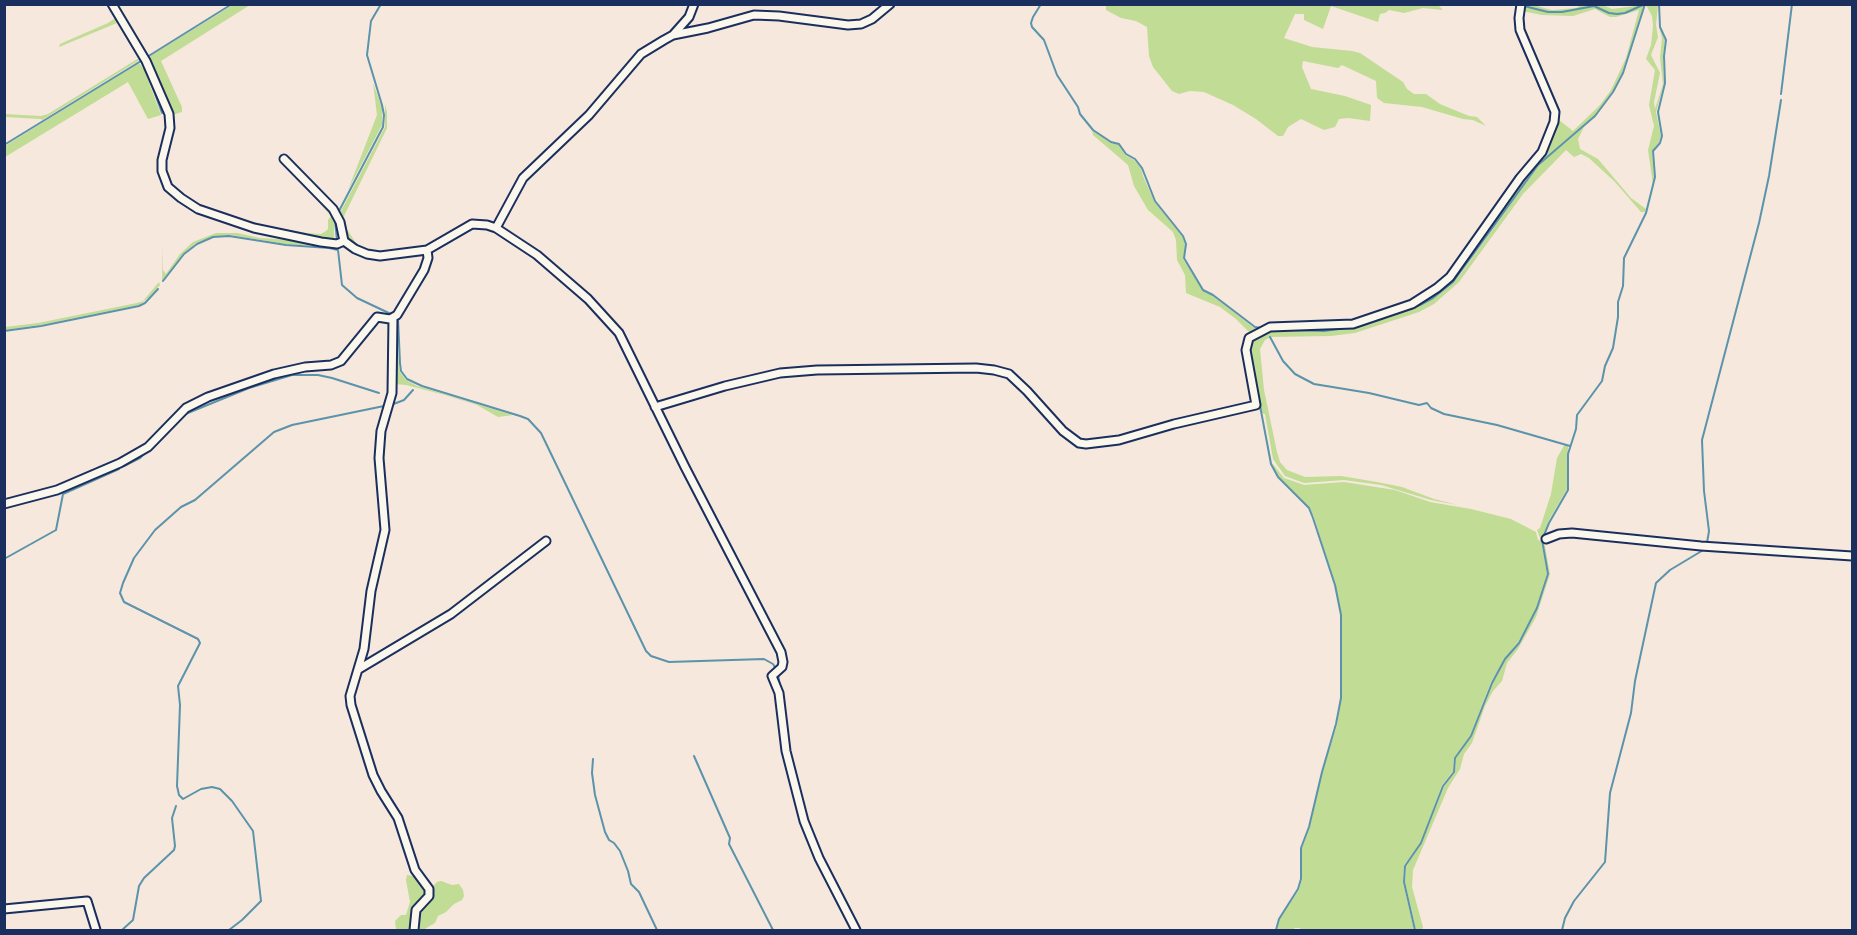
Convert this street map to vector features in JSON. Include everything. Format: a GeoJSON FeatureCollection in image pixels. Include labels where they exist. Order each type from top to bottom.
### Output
{"type":"FeatureCollection","features":[{"type":"Feature","properties":{"kind":"street"},"geometry":{"type":"LineString","coordinates":[[112,4],[146,61],[169,114],[170,128],[162,160],[162,171],[168,188],[198,209],[254,228],[321,242],[337,244],[344,241]]}},
{"type":"Feature","properties":{"kind":"street"},"geometry":{"type":"LineString","coordinates":[[496,228],[515,190],[529,171],[589,115],[641,54],[673,35],[689,17],[694,4]]}},
{"type":"Feature","properties":{"kind":"street"},"geometry":{"type":"LineString","coordinates":[[673,35],[754,15],[848,25],[861,24],[872,19],[890,4]]}},
{"type":"Feature","properties":{"kind":"street"},"geometry":{"type":"LineString","coordinates":[[655,407],[780,373],[817,370],[985,369],[1009,374],[1043,407],[1063,431],[1079,443],[1086,444],[1119,440],[1174,424],[1256,405],[1246,350],[1249,338],[1270,327],[1353,324],[1398,310],[1420,299],[1450,277],[1520,178],[1542,152],[1554,122],[1554,112],[1520,30],[1521,4]]}},
{"type":"Feature","properties":{"kind":"street"},"geometry":{"type":"LineString","coordinates":[[284,159],[333,209],[340,222],[344,241],[355,249],[372,255],[428,250],[472,224],[479,223],[496,228],[537,255],[588,299],[611,323],[625,342],[634,365],[699,495],[781,652],[782,667],[772,676],[779,693],[786,751],[804,821],[819,858],[856,930]]}},
{"type":"Feature","properties":{"kind":"street"},"geometry":{"type":"LineString","coordinates":[[414,930],[416,910],[429,896],[429,889],[415,870],[398,818],[381,791],[371,767],[351,705],[351,689],[359,669],[366,639],[374,577],[385,530],[379,458],[381,431],[392,393],[393,318],[424,270],[428,250]]}},
{"type":"Feature","properties":{"kind":"street"},"geometry":{"type":"LineString","coordinates":[[4,504],[57,490],[135,455],[148,447],[182,411],[208,398],[274,374],[336,363],[354,348],[378,317],[393,318]]}},
{"type":"Feature","properties":{"kind":"street"},"geometry":{"type":"LineString","coordinates":[[1546,539],[1572,533],[1701,546],[1852,556]]}},
{"type":"Feature","properties":{"kind":"street"},"geometry":{"type":"LineString","coordinates":[[359,669],[451,614],[546,541]]}},
{"type":"Feature","properties":{"kind":"street"},"geometry":{"type":"LineString","coordinates":[[4,909],[87,902],[96,930]]}},
{"type":"Feature","properties":{"kind":"green space"},"geometry":{"type":"Polygon","coordinates":[[[233,5],[250,5],[161,61],[182,107],[182,112],[172,115],[147,58],[233,5]]]}},
{"type":"Feature","properties":{"kind":"green space"},"geometry":{"type":"Polygon","coordinates":[[[1106,5],[1438,5],[1443,10],[1423,8],[1404,13],[1389,10],[1380,14],[1378,22],[1331,6],[1323,29],[1304,20],[1304,14],[1295,14],[1284,38],[1312,47],[1360,53],[1403,82],[1414,94],[1426,94],[1440,104],[1477,117],[1486,126],[1473,120],[1422,107],[1384,103],[1377,98],[1376,81],[1342,65],[1338,68],[1303,61],[1302,67],[1311,89],[1345,96],[1371,105],[1370,121],[1339,119],[1335,127],[1324,130],[1301,119],[1288,127],[1283,136],[1278,136],[1233,105],[1204,92],[1190,91],[1179,94],[1172,91],[1153,67],[1149,56],[1147,27],[1106,10],[1106,5]]]}},
{"type":"Feature","properties":{"kind":"green space"},"geometry":{"type":"Polygon","coordinates":[[[1522,5],[1533,5],[1552,10],[1576,8],[1582,5],[1603,5],[1612,9],[1644,5],[1622,73],[1612,92],[1595,116],[1538,164],[1459,274],[1432,298],[1390,316],[1348,328],[1270,329],[1252,338],[1249,349],[1261,412],[1256,405],[1247,350],[1249,339],[1271,327],[1321,326],[1379,317],[1437,289],[1537,159],[1555,117],[1573,131],[1600,105],[1611,90],[1626,58],[1639,10],[1616,17],[1610,17],[1595,9],[1573,16],[1542,15],[1522,11],[1522,5]]]}},
{"type":"Feature","properties":{"kind":"green space"},"geometry":{"type":"Polygon","coordinates":[[[1646,5],[1658,5],[1656,25],[1658,37],[1651,55],[1660,73],[1654,102],[1655,109],[1663,84],[1660,58],[1662,38],[1659,27],[1665,40],[1664,83],[1656,112],[1661,136],[1652,151],[1653,185],[1648,150],[1654,126],[1649,105],[1655,70],[1646,59],[1651,45],[1653,26],[1652,16],[1646,5]]]}},
{"type":"Feature","properties":{"kind":"green space"},"geometry":{"type":"Polygon","coordinates":[[[117,17],[146,62],[167,113],[164,114],[147,67],[141,59],[42,120],[5,117],[4,114],[41,116],[48,114],[139,58],[127,35],[117,23],[59,47],[60,44],[117,17]]]}},
{"type":"Feature","properties":{"kind":"green space"},"geometry":{"type":"Polygon","coordinates":[[[139,63],[144,69],[161,115],[148,119],[128,82],[5,157],[5,146],[139,63]]]}},
{"type":"Feature","properties":{"kind":"green space"},"geometry":{"type":"Polygon","coordinates":[[[373,83],[382,108],[382,125],[348,190],[377,115],[373,83]]]}},
{"type":"Feature","properties":{"kind":"green space"},"geometry":{"type":"Polygon","coordinates":[[[385,104],[387,128],[344,216],[347,229],[359,248],[349,241],[340,213],[385,127],[385,104]]]}},
{"type":"Feature","properties":{"kind":"green space"},"geometry":{"type":"Polygon","coordinates":[[[1584,127],[1578,139],[1580,149],[1598,159],[1631,198],[1646,209],[1645,212],[1641,212],[1615,182],[1589,158],[1581,154],[1574,157],[1566,150],[1523,194],[1459,282],[1434,304],[1419,312],[1355,333],[1331,336],[1271,337],[1265,340],[1260,349],[1264,390],[1277,452],[1280,462],[1287,470],[1305,477],[1341,476],[1402,487],[1458,505],[1431,500],[1381,485],[1344,480],[1304,483],[1285,476],[1273,459],[1265,414],[1262,413],[1250,349],[1253,339],[1270,331],[1348,329],[1390,317],[1433,299],[1460,275],[1539,165],[1584,127]]]}},
{"type":"Feature","properties":{"kind":"green space"},"geometry":{"type":"Polygon","coordinates":[[[1092,130],[1111,143],[1119,144],[1125,155],[1141,168],[1154,201],[1182,236],[1185,244],[1183,259],[1203,290],[1254,328],[1261,329],[1250,333],[1220,307],[1186,293],[1185,275],[1177,260],[1176,240],[1173,232],[1148,210],[1134,186],[1128,165],[1093,135],[1092,130]]]}},
{"type":"Feature","properties":{"kind":"green space"},"geometry":{"type":"Polygon","coordinates":[[[312,190],[336,217],[341,240],[339,242],[337,225],[334,220],[334,241],[258,227],[321,234],[326,231],[331,216],[310,192],[312,190]]]}},
{"type":"Feature","properties":{"kind":"green space"},"geometry":{"type":"Polygon","coordinates":[[[216,233],[311,241],[338,248],[286,244],[230,235],[212,237],[196,243],[184,253],[162,282],[163,245],[163,270],[166,274],[180,254],[193,242],[216,233]]]}},
{"type":"Feature","properties":{"kind":"green space"},"geometry":{"type":"Polygon","coordinates":[[[159,282],[160,285],[139,305],[5,330],[5,327],[38,323],[137,303],[143,301],[159,282]]]}},
{"type":"Feature","properties":{"kind":"green space"},"geometry":{"type":"Polygon","coordinates":[[[396,319],[400,372],[406,380],[417,386],[513,415],[498,417],[477,405],[406,385],[394,384],[396,319]]]}},
{"type":"Feature","properties":{"kind":"green space"},"geometry":{"type":"Polygon","coordinates":[[[1263,420],[1272,463],[1268,451],[1263,420]]]}},
{"type":"Feature","properties":{"kind":"green space"},"geometry":{"type":"Polygon","coordinates":[[[1565,444],[1568,446],[1567,489],[1548,522],[1542,539],[1537,530],[1540,528],[1551,494],[1557,458],[1565,444]]]}},
{"type":"Feature","properties":{"kind":"green space"},"geometry":{"type":"Polygon","coordinates":[[[1272,463],[1284,478],[1304,485],[1344,482],[1395,490],[1430,502],[1511,519],[1536,532],[1538,540],[1541,541],[1547,574],[1537,608],[1518,642],[1505,658],[1491,682],[1470,736],[1454,758],[1453,771],[1442,785],[1421,843],[1404,865],[1403,882],[1414,930],[1303,930],[1294,928],[1295,930],[1277,930],[1279,919],[1299,890],[1302,879],[1302,848],[1310,827],[1322,772],[1337,725],[1341,698],[1341,615],[1335,585],[1314,517],[1309,508],[1278,476],[1272,463]]]}},
{"type":"Feature","properties":{"kind":"green space"},"geometry":{"type":"Polygon","coordinates":[[[1544,541],[1550,574],[1536,617],[1518,649],[1507,663],[1502,681],[1493,691],[1485,706],[1472,743],[1464,754],[1460,769],[1448,788],[1413,870],[1412,887],[1423,927],[1422,930],[1416,930],[1405,882],[1406,866],[1422,843],[1444,786],[1455,772],[1456,758],[1471,737],[1492,683],[1506,659],[1519,643],[1538,608],[1549,574],[1544,541]]]}},
{"type":"Feature","properties":{"kind":"green space"},"geometry":{"type":"Polygon","coordinates":[[[407,875],[419,877],[428,893],[412,930],[396,930],[395,921],[401,915],[406,915],[410,902],[407,875]]]}},
{"type":"Feature","properties":{"kind":"green space"},"geometry":{"type":"Polygon","coordinates":[[[441,881],[452,885],[459,884],[463,890],[462,900],[438,916],[435,923],[423,930],[415,930],[417,912],[430,889],[441,881]]]}},
{"type":"Feature","properties":{"kind":"waterway"},"geometry":{"type":"LineString","coordinates":[[147,57],[232,4]]}},
{"type":"Feature","properties":{"kind":"waterway"},"geometry":{"type":"LineString","coordinates":[[339,211],[383,127],[382,105],[367,55],[371,21],[381,4]]}},
{"type":"Feature","properties":{"kind":"waterway"},"geometry":{"type":"LineString","coordinates":[[1041,4],[1033,17],[1032,27],[1044,40],[1057,75],[1078,107],[1080,114],[1093,130],[1111,142],[1119,144],[1126,154],[1135,159],[1142,168],[1155,201],[1183,236],[1186,244],[1184,258],[1203,290],[1255,327],[1262,328]]}},
{"type":"Feature","properties":{"kind":"waterway"},"geometry":{"type":"LineString","coordinates":[[1524,6],[1548,12],[1562,12],[1594,6],[1617,14],[1645,4]]}},
{"type":"Feature","properties":{"kind":"waterway"},"geometry":{"type":"LineString","coordinates":[[1288,330],[1324,331],[1360,326],[1420,305],[1453,282],[1538,165],[1595,116],[1613,92],[1623,73],[1645,4]]}},
{"type":"Feature","properties":{"kind":"waterway"},"geometry":{"type":"LineString","coordinates":[[1415,930],[1404,882],[1405,866],[1421,843],[1443,786],[1454,772],[1455,758],[1471,736],[1492,683],[1505,659],[1519,643],[1537,608],[1548,574],[1542,540],[1568,490],[1568,454],[1576,429],[1577,415],[1602,381],[1605,366],[1613,348],[1618,302],[1623,286],[1624,258],[1646,213],[1655,177],[1653,151],[1660,143],[1662,136],[1658,112],[1665,83],[1666,40],[1660,27],[1659,4]]}},
{"type":"Feature","properties":{"kind":"waterway"},"geometry":{"type":"LineString","coordinates":[[1781,94],[1792,4]]}},
{"type":"Feature","properties":{"kind":"waterway"},"geometry":{"type":"LineString","coordinates":[[4,145],[141,61],[162,113]]}},
{"type":"Feature","properties":{"kind":"waterway"},"geometry":{"type":"LineString","coordinates":[[1707,543],[1709,531],[1704,491],[1702,440],[1759,223],[1781,100]]}},
{"type":"Feature","properties":{"kind":"waterway"},"geometry":{"type":"LineString","coordinates":[[335,220],[337,241]]}},
{"type":"Feature","properties":{"kind":"waterway"},"geometry":{"type":"LineString","coordinates":[[163,281],[184,254],[197,244],[213,237],[229,236],[286,245],[329,248],[338,250],[342,285],[357,298],[393,315]]}},
{"type":"Feature","properties":{"kind":"waterway"},"geometry":{"type":"LineString","coordinates":[[4,331],[41,326],[139,306],[158,289]]}},
{"type":"Feature","properties":{"kind":"waterway"},"geometry":{"type":"LineString","coordinates":[[398,319],[401,371],[407,379],[422,386],[528,419],[541,433],[646,651],[651,656],[669,662],[764,659],[773,664],[776,669]]}},
{"type":"Feature","properties":{"kind":"waterway"},"geometry":{"type":"LineString","coordinates":[[1270,337],[1283,361],[1295,374],[1314,384],[1369,393],[1419,405],[1427,403],[1431,408],[1444,414],[1497,425],[1570,446]]}},
{"type":"Feature","properties":{"kind":"waterway"},"geometry":{"type":"LineString","coordinates":[[1250,348],[1253,369]]}},
{"type":"Feature","properties":{"kind":"waterway"},"geometry":{"type":"LineString","coordinates":[[183,415],[249,388],[292,375],[318,375],[379,393]]}},
{"type":"Feature","properties":{"kind":"waterway"},"geometry":{"type":"LineString","coordinates":[[391,405],[404,400],[413,390]]}},
{"type":"Feature","properties":{"kind":"waterway"},"geometry":{"type":"LineString","coordinates":[[1258,395],[1271,464],[1278,477],[1309,508],[1335,585],[1341,615],[1341,698],[1336,724],[1309,827],[1301,848],[1301,879],[1298,889],[1279,919],[1276,930]]}},
{"type":"Feature","properties":{"kind":"waterway"},"geometry":{"type":"LineString","coordinates":[[229,930],[261,901],[253,831],[232,801],[220,789],[212,787],[201,789],[183,799],[179,795],[177,786],[180,705],[178,686],[200,643],[198,639],[124,602],[120,593],[134,558],[155,530],[181,507],[195,500],[274,432],[292,425],[384,406]]}},
{"type":"Feature","properties":{"kind":"waterway"},"geometry":{"type":"LineString","coordinates":[[124,466],[140,458],[147,451]]}},
{"type":"Feature","properties":{"kind":"waterway"},"geometry":{"type":"LineString","coordinates":[[4,559],[56,530],[63,494],[119,469]]}},
{"type":"Feature","properties":{"kind":"waterway"},"geometry":{"type":"LineString","coordinates":[[1562,930],[1565,918],[1574,901],[1605,862],[1610,793],[1631,713],[1635,681],[1656,583],[1670,570],[1705,549]]}},
{"type":"Feature","properties":{"kind":"waterway"},"geometry":{"type":"LineString","coordinates":[[778,675],[784,706]]}},
{"type":"Feature","properties":{"kind":"waterway"},"geometry":{"type":"LineString","coordinates":[[694,756],[730,838],[729,844],[773,930]]}},
{"type":"Feature","properties":{"kind":"waterway"},"geometry":{"type":"LineString","coordinates":[[593,759],[595,795],[605,832],[609,840],[620,851],[631,884],[639,892],[657,930]]}},
{"type":"Feature","properties":{"kind":"waterway"},"geometry":{"type":"LineString","coordinates":[[122,930],[133,920],[139,886],[144,878],[174,850],[172,818],[176,806]]}}]}
